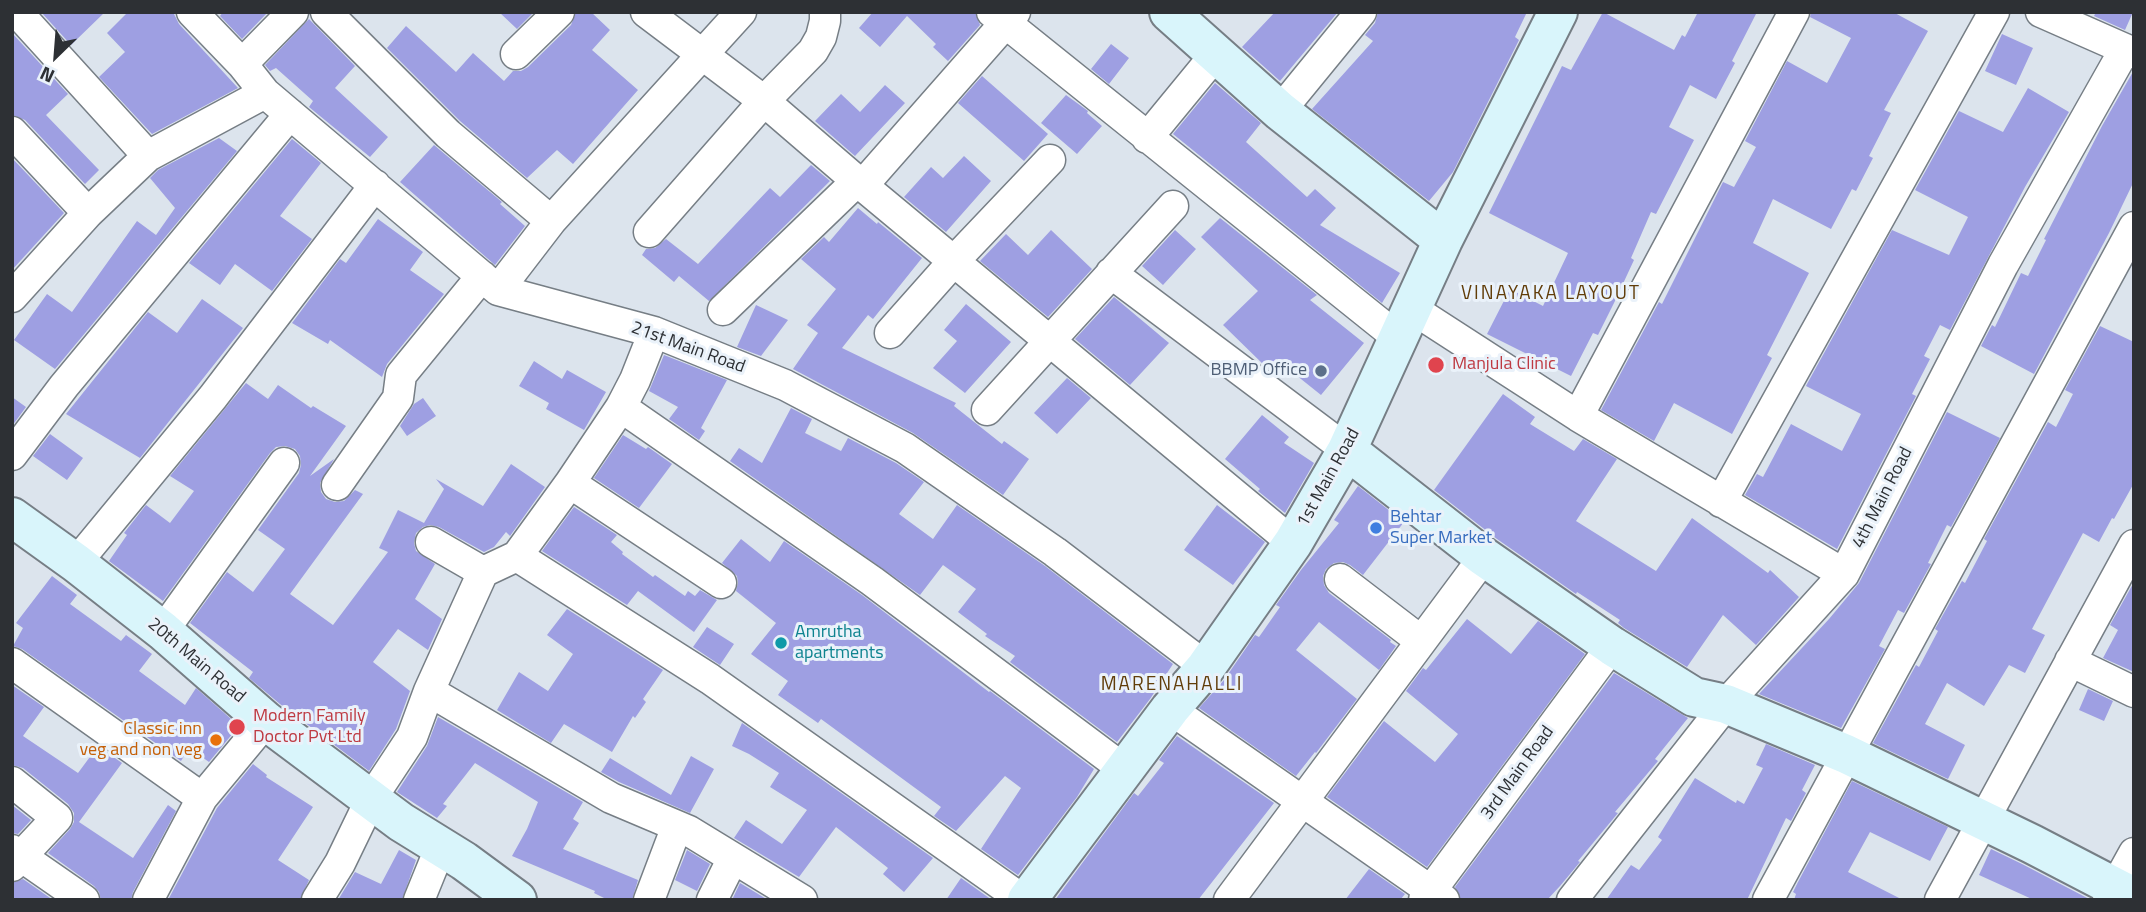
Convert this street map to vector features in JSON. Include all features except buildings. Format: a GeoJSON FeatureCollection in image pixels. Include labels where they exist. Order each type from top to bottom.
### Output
{"type":"FeatureCollection","features":[{"type":"Feature","properties":{"kind":"street"},"geometry":{"type":"LineString","coordinates":[[16,12],[148,156]]}},
{"type":"Feature","properties":{"kind":"street","name":"21st Main Road"},"geometry":{"type":"LineString","coordinates":[[192,12],[242,64],[265,93],[490,283],[654,332],[785,385],[905,448],[1055,552],[1206,667]]}},
{"type":"Feature","properties":{"kind":"street"},"geometry":{"type":"LineString","coordinates":[[242,64],[293,12]]}},
{"type":"Feature","properties":{"kind":"street"},"geometry":{"type":"LineString","coordinates":[[326,12],[447,134],[551,221]]}},
{"type":"Feature","properties":{"kind":"street"},"geometry":{"type":"LineString","coordinates":[[516,54],[559,12]]}},
{"type":"Feature","properties":{"kind":"street"},"geometry":{"type":"LineString","coordinates":[[646,12],[764,101],[953,262],[1293,543]]}},
{"type":"Feature","properties":{"kind":"street"},"geometry":{"type":"LineString","coordinates":[[337,485],[398,398],[401,375],[551,221],[741,12]]}},
{"type":"Feature","properties":{"kind":"street"},"geometry":{"type":"LineString","coordinates":[[649,232],[764,101],[813,51],[821,37],[825,12]]}},
{"type":"Feature","properties":{"kind":"street"},"geometry":{"type":"LineString","coordinates":[[1169,12],[1280,111],[1443,240]]}},
{"type":"Feature","properties":{"kind":"street"},"geometry":{"type":"LineString","coordinates":[[1280,111],[1361,12]]}},
{"type":"Feature","properties":{"kind":"street","name":"1st Main Road"},"geometry":{"type":"LineString","coordinates":[[1025,900],[1170,709],[1206,667],[1293,543],[1347,450],[1443,240],[1558,12]]}},
{"type":"Feature","properties":{"kind":"street"},"geometry":{"type":"LineString","coordinates":[[1578,416],[1794,12]]}},
{"type":"Feature","properties":{"kind":"street"},"geometry":{"type":"LineString","coordinates":[[1721,502],[1994,12]]}},
{"type":"Feature","properties":{"kind":"street"},"geometry":{"type":"LineString","coordinates":[[2041,12],[2129,51]]}},
{"type":"Feature","properties":{"kind":"street"},"geometry":{"type":"LineString","coordinates":[[723,310],[860,183],[1004,16],[1147,138],[1404,323],[1578,416],[1844,573]]}},
{"type":"Feature","properties":{"kind":"street","name":"4th Main Road"},"geometry":{"type":"LineString","coordinates":[[1572,900],[1726,704],[1844,573],[2003,265],[2129,51]]}},
{"type":"Feature","properties":{"kind":"street"},"geometry":{"type":"LineString","coordinates":[[1147,138],[1216,54]]}},
{"type":"Feature","properties":{"kind":"street"},"geometry":{"type":"LineString","coordinates":[[12,297],[88,213],[148,156],[265,93]]}},
{"type":"Feature","properties":{"kind":"street"},"geometry":{"type":"LineString","coordinates":[[12,455],[64,386],[290,114]]}},
{"type":"Feature","properties":{"kind":"street"},"geometry":{"type":"LineString","coordinates":[[12,132],[88,213]]}},
{"type":"Feature","properties":{"kind":"street"},"geometry":{"type":"LineString","coordinates":[[890,333],[1050,160]]}},
{"type":"Feature","properties":{"kind":"street"},"geometry":{"type":"LineString","coordinates":[[76,563],[213,397],[375,185]]}},
{"type":"Feature","properties":{"kind":"street"},"geometry":{"type":"LineString","coordinates":[[987,410],[1173,206]]}},
{"type":"Feature","properties":{"kind":"street"},"geometry":{"type":"LineString","coordinates":[[1769,900],[2134,227]]}},
{"type":"Feature","properties":{"kind":"street"},"geometry":{"type":"LineString","coordinates":[[1111,273],[1347,450],[1484,557],[1612,646],[1694,697],[1726,704],[1846,754],[1982,821],[2119,895],[2134,853]]}},
{"type":"Feature","properties":{"kind":"street"},"geometry":{"type":"LineString","coordinates":[[317,900],[340,863],[371,799],[412,737],[463,611],[483,572],[517,555],[570,483],[621,407],[654,332]]}},
{"type":"Feature","properties":{"kind":"street"},"geometry":{"type":"LineString","coordinates":[[621,407],[872,581],[1125,770]]}},
{"type":"Feature","properties":{"kind":"street"},"geometry":{"type":"LineString","coordinates":[[163,631],[284,463]]}},
{"type":"Feature","properties":{"kind":"street"},"geometry":{"type":"LineString","coordinates":[[570,483],[721,583]]}},
{"type":"Feature","properties":{"kind":"street","name":"20th Main Road"},"geometry":{"type":"LineString","coordinates":[[12,517],[163,631],[266,721],[401,822],[441,846],[517,900]]}},
{"type":"Feature","properties":{"kind":"street"},"geometry":{"type":"LineString","coordinates":[[431,542],[483,572]]}},
{"type":"Feature","properties":{"kind":"street"},"geometry":{"type":"LineString","coordinates":[[1940,900],[2134,545]]}},
{"type":"Feature","properties":{"kind":"street"},"geometry":{"type":"LineString","coordinates":[[517,555],[710,679],[1025,900]]}},
{"type":"Feature","properties":{"kind":"street"},"geometry":{"type":"LineString","coordinates":[[1229,900],[1484,557]]}},
{"type":"Feature","properties":{"kind":"street"},"geometry":{"type":"LineString","coordinates":[[1340,579],[1420,641]]}},
{"type":"Feature","properties":{"kind":"street","name":"3rd Main Road"},"geometry":{"type":"LineString","coordinates":[[1433,896],[1612,646]]}},
{"type":"Feature","properties":{"kind":"street"},"geometry":{"type":"LineString","coordinates":[[2070,660],[2134,692]]}},
{"type":"Feature","properties":{"kind":"street"},"geometry":{"type":"LineString","coordinates":[[12,663],[202,798]]}},
{"type":"Feature","properties":{"kind":"street"},"geometry":{"type":"LineString","coordinates":[[429,691],[611,798],[677,826],[802,900]]}},
{"type":"Feature","properties":{"kind":"street"},"geometry":{"type":"LineString","coordinates":[[1170,709],[1302,800],[1433,896]]}},
{"type":"Feature","properties":{"kind":"street"},"geometry":{"type":"LineString","coordinates":[[148,900],[202,798],[266,721]]}},
{"type":"Feature","properties":{"kind":"street"},"geometry":{"type":"LineString","coordinates":[[12,782],[57,818],[15,858],[84,900]]}},
{"type":"Feature","properties":{"kind":"street"},"geometry":{"type":"LineString","coordinates":[[649,900],[677,826]]}},
{"type":"Feature","properties":{"kind":"street"},"geometry":{"type":"LineString","coordinates":[[419,900],[441,846]]}},
{"type":"Feature","properties":{"kind":"street"},"geometry":{"type":"LineString","coordinates":[[712,900],[733,858]]}},
{"type":"Feature","properties":{"kind":"place","name":"Manjula Clinic"},"geometry":{"type":"Point","coordinates":[1436,365]}},
{"type":"Feature","properties":{"kind":"place","name":"BBMP Office"},"geometry":{"type":"Point","coordinates":[1321,371]}},
{"type":"Feature","properties":{"kind":"place","name":"Behtar Super Market"},"geometry":{"type":"Point","coordinates":[1376,528]}},
{"type":"Feature","properties":{"kind":"place","name":"Amrutha apartments"},"geometry":{"type":"Point","coordinates":[781,643]}},
{"type":"Feature","properties":{"kind":"place","name":"Modern Family Doctor Pvt Ltd"},"geometry":{"type":"Point","coordinates":[237,727]}},
{"type":"Feature","properties":{"kind":"place","name":"Classic inn veg and non veg"},"geometry":{"type":"Point","coordinates":[216,740]}},
{"type":"Feature","properties":{"kind":"district","name":"VINAYAKA LAYOUT"},"geometry":{"type":"Point","coordinates":[1551,294]}},
{"type":"Feature","properties":{"kind":"district","name":"MARENAHALLI"},"geometry":{"type":"Point","coordinates":[1172,685]}}]}
